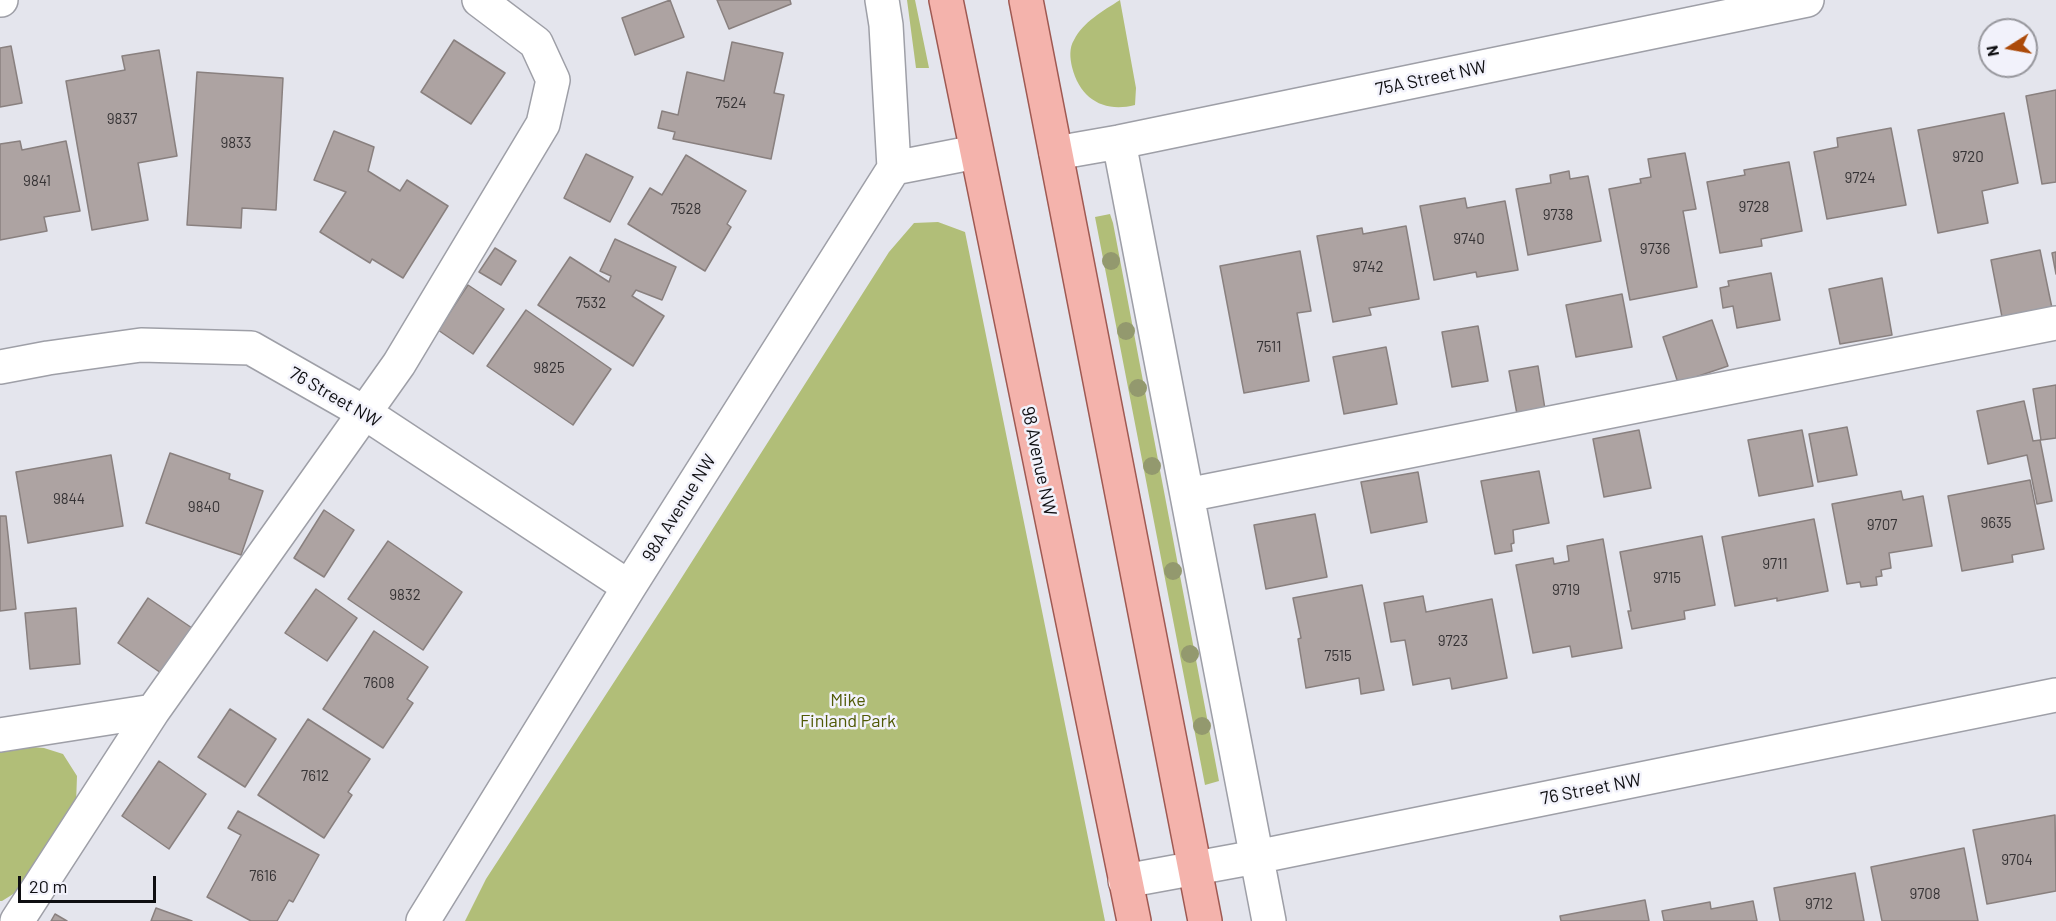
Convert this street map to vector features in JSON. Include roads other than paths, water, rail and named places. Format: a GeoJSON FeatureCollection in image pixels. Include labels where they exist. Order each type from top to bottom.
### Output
{"type":"FeatureCollection","features":[{"type":"Feature","properties":{"kind":"main road","name":"98 Avenue NW"},"geometry":{"type":"LineString","coordinates":[[946,0],[1134,921]]}},
{"type":"Feature","properties":{"kind":"main road"},"geometry":{"type":"LineString","coordinates":[[1034,4],[1056,153],[1204,921]]}},
{"type":"Feature","properties":{"kind":"street"},"geometry":{"type":"LineString","coordinates":[[17,921],[153,711],[399,364],[543,124],[553,80],[536,43],[479,0]]}},
{"type":"Feature","properties":{"kind":"street"},"geometry":{"type":"LineString","coordinates":[[882,0],[886,25],[894,168],[976,152]]}},
{"type":"Feature","properties":{"kind":"street","name":"75A Street NW"},"geometry":{"type":"LineString","coordinates":[[1056,153],[1807,0]]}},
{"type":"Feature","properties":{"kind":"street"},"geometry":{"type":"LineString","coordinates":[[1119,142],[1269,921]]}},
{"type":"Feature","properties":{"kind":"street","name":"98A Avenue NW"},"geometry":{"type":"LineString","coordinates":[[423,921],[629,587],[894,168]]}},
{"type":"Feature","properties":{"kind":"street"},"geometry":{"type":"LineString","coordinates":[[1187,495],[2056,323]]}},
{"type":"Feature","properties":{"kind":"street","name":"76 Street NW"},"geometry":{"type":"LineString","coordinates":[[0,367],[141,345],[251,348],[365,413],[629,587]]}},
{"type":"Feature","properties":{"kind":"street","name":"76 Street NW"},"geometry":{"type":"LineString","coordinates":[[1125,881],[2056,695]]}},
{"type":"Feature","properties":{"kind":"street"},"geometry":{"type":"LineString","coordinates":[[0,735],[153,711]]}},
{"type":"Feature","properties":{"kind":"park label","name":"Mike Finland Park"},"geometry":{"type":"Point","coordinates":[848,710]}}]}
